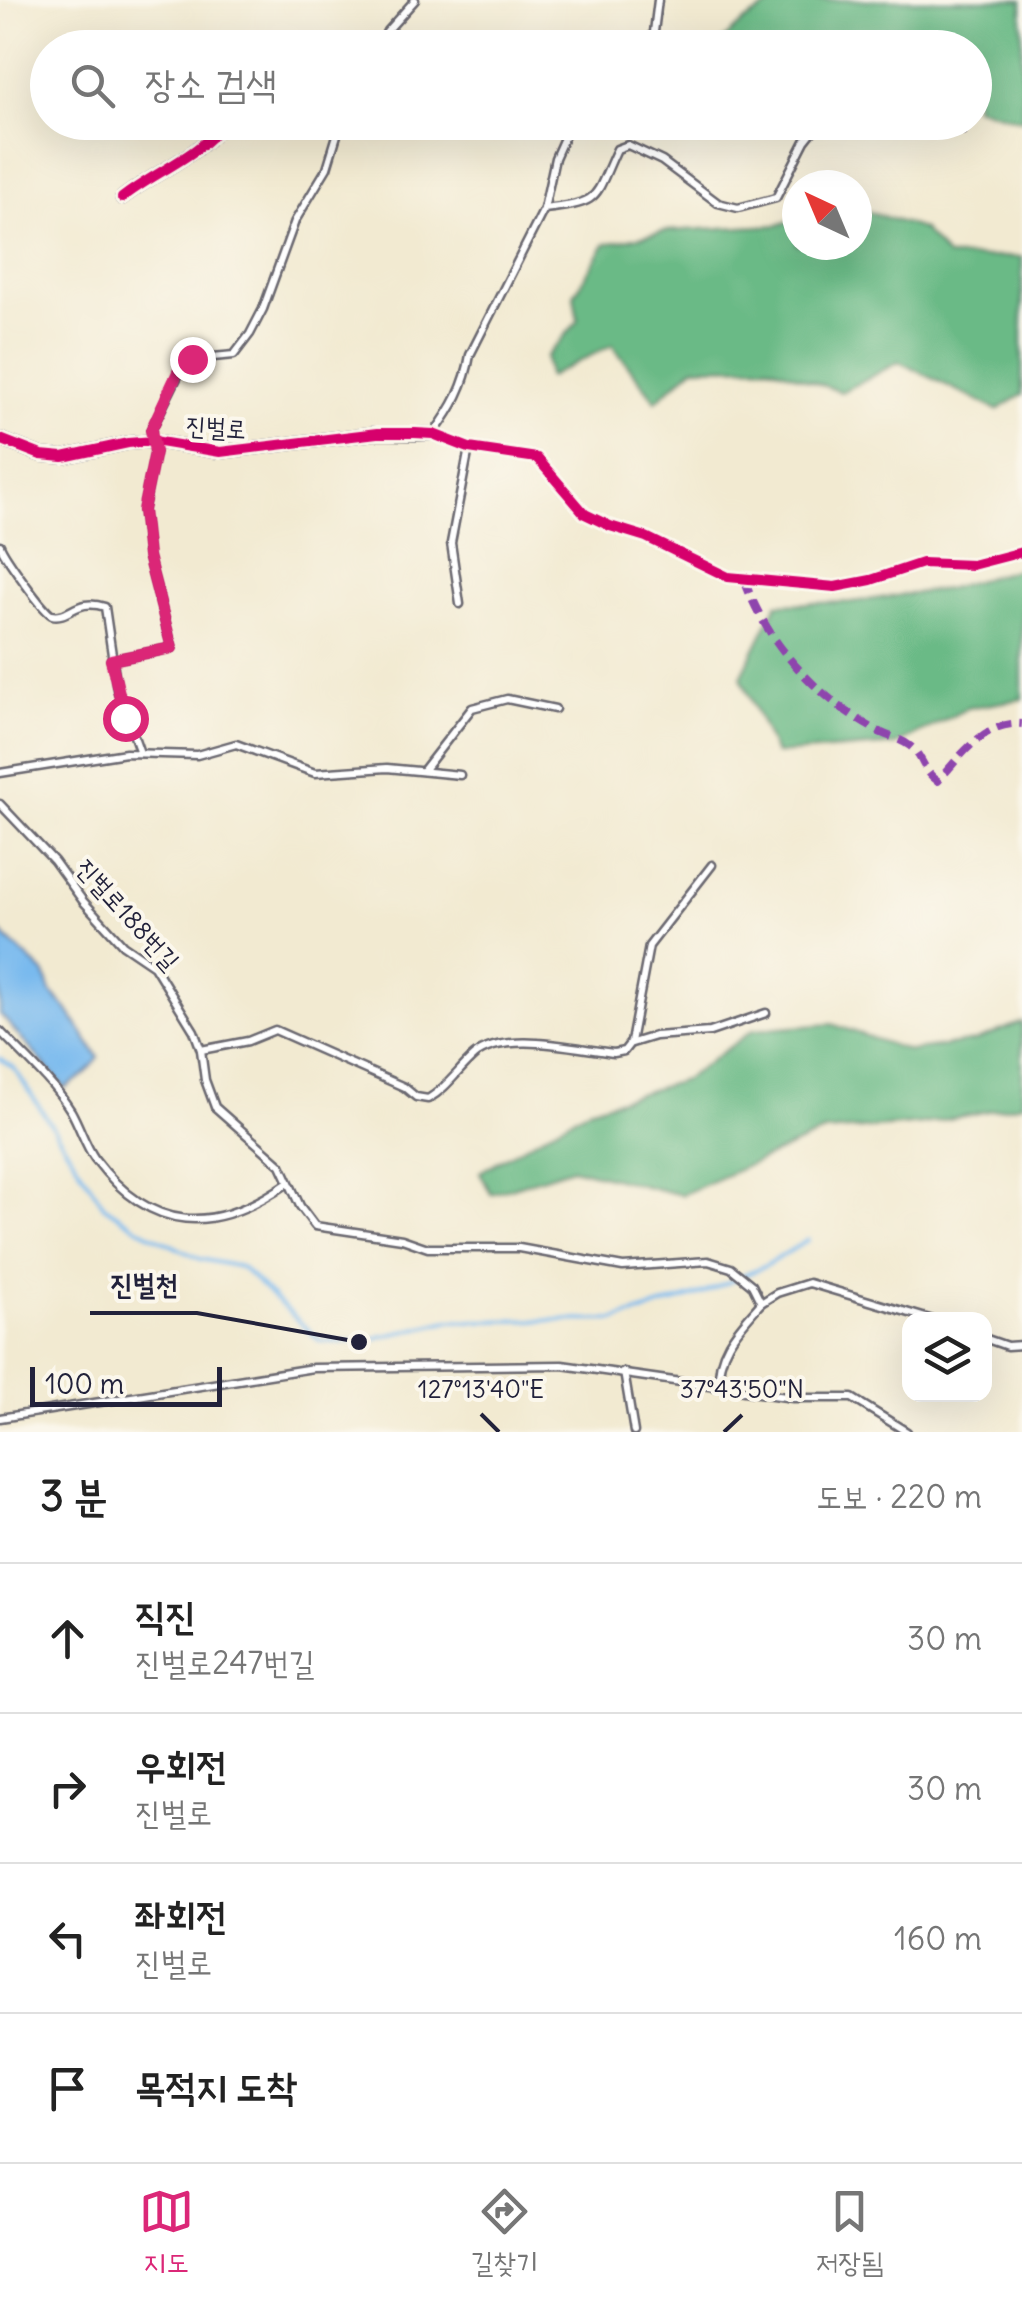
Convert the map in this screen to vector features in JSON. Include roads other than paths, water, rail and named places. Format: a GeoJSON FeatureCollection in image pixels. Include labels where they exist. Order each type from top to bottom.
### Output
{"type":"FeatureCollection","features":[{"type":"Feature","properties":{"kind":"street"},"geometry":{"type":"LineString","coordinates":[[122,198],[206,140]]}},
{"type":"Feature","properties":{"kind":"street","name":"진벌로"},"geometry":{"type":"LineString","coordinates":[[0,439],[40,455],[63,457],[152,441],[220,452],[377,433],[433,434]]}},
{"type":"Feature","properties":{"kind":"lane"},"geometry":{"type":"LineString","coordinates":[[389,30],[415,0]]}},
{"type":"Feature","properties":{"kind":"lane"},"geometry":{"type":"LineString","coordinates":[[654,30],[658,0]]}},
{"type":"Feature","properties":{"kind":"lane","name":"진벌로"},"geometry":{"type":"LineString","coordinates":[[111,660],[172,648],[144,534],[143,510],[155,452],[151,430],[184,364],[192,359],[234,355],[250,334],[279,270],[295,221],[327,168],[336,140]]}},
{"type":"Feature","properties":{"kind":"lane","name":"진벌로"},"geometry":{"type":"LineString","coordinates":[[433,434],[453,408],[466,380],[470,355],[544,209],[563,140]]}},
{"type":"Feature","properties":{"kind":"lane"},"geometry":{"type":"LineString","coordinates":[[544,209],[585,204],[596,196],[617,149],[628,145],[662,160],[718,203],[738,208],[765,203],[776,198],[806,140]]}},
{"type":"Feature","properties":{"kind":"lane"},"geometry":{"type":"LineString","coordinates":[[460,604],[451,543],[469,448]]}},
{"type":"Feature","properties":{"kind":"lane"},"geometry":{"type":"LineString","coordinates":[[0,545],[41,610],[58,616],[85,602],[105,606],[111,660],[125,718],[140,752]]}},
{"type":"Feature","properties":{"kind":"lane"},"geometry":{"type":"LineString","coordinates":[[423,772],[472,708],[507,699],[555,709]]}},
{"type":"Feature","properties":{"kind":"lane"},"geometry":{"type":"LineString","coordinates":[[0,773],[140,752],[198,755],[236,744],[314,773],[352,768],[460,775]]}},
{"type":"Feature","properties":{"kind":"lane","name":"진벌로188번길"},"geometry":{"type":"LineString","coordinates":[[0,804],[124,945],[154,966],[194,1031],[205,1080],[216,1107],[281,1165],[300,1206],[315,1226],[428,1248],[519,1248],[623,1267],[708,1261],[732,1268],[752,1285],[761,1303]]}},
{"type":"Feature","properties":{"kind":"lane"},"geometry":{"type":"LineString","coordinates":[[201,1050],[248,1041],[276,1030],[404,1087],[416,1097],[428,1099],[446,1086],[477,1052],[496,1046],[518,1042],[624,1051],[630,1044],[649,946],[712,864]]}},
{"type":"Feature","properties":{"kind":"lane"},"geometry":{"type":"LineString","coordinates":[[630,1044],[655,1036],[710,1032],[766,1013]]}},
{"type":"Feature","properties":{"kind":"lane"},"geometry":{"type":"LineString","coordinates":[[0,1031],[70,1110],[94,1158],[139,1202],[170,1218],[188,1221],[246,1207],[288,1182]]}},
{"type":"Feature","properties":{"kind":"lane"},"geometry":{"type":"LineString","coordinates":[[719,1387],[717,1368],[728,1342],[761,1303],[777,1293],[809,1283],[906,1312]]}},
{"type":"Feature","properties":{"kind":"lane"},"geometry":{"type":"LineString","coordinates":[[992,1341],[1022,1346]]}},
{"type":"Feature","properties":{"kind":"lane"},"geometry":{"type":"LineString","coordinates":[[0,1418],[312,1368],[562,1365],[793,1398],[852,1398],[906,1432]]}},
{"type":"Feature","properties":{"kind":"lane"},"geometry":{"type":"LineString","coordinates":[[624,1372],[634,1432]]}},
{"type":"Feature","properties":{"kind":"water"},"geometry":{"type":"Polygon","coordinates":[[[0,932],[45,974],[51,992],[99,1058],[65,1088],[0,1014],[0,932]]]}},
{"type":"Feature","properties":{"kind":"waterway"},"geometry":{"type":"LineString","coordinates":[[0,1058],[14,1068],[104,1206],[139,1229],[200,1259],[241,1267],[320,1341],[359,1342],[449,1321],[615,1320],[704,1293],[765,1266],[808,1240]]}},
{"type":"Feature","properties":{"kind":"place","name":"진벌천"},"geometry":{"type":"Point","coordinates":[359,1342]}}]}
